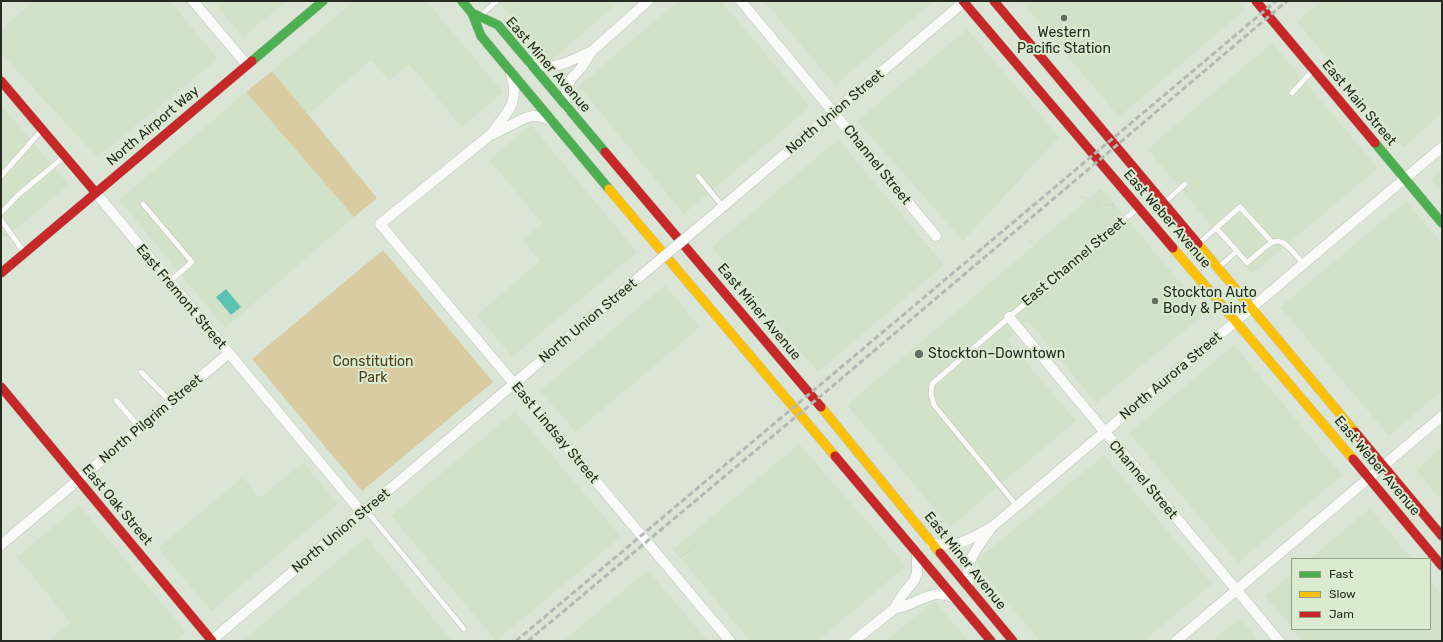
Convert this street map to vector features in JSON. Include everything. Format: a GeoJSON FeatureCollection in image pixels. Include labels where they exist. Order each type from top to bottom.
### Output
{"type":"FeatureCollection","features":[{"type":"Feature","properties":{"kind":"main road","name":"North Airport Way"},"geometry":{"type":"LineString","coordinates":[[1,273],[323,1]]}},
{"type":"Feature","properties":{"kind":"main road","name":"East Miner Avenue"},"geometry":{"type":"LineString","coordinates":[[462,1],[476,15],[498,26],[830,417],[931,543],[1013,641]]}},
{"type":"Feature","properties":{"kind":"main road","name":"East Weber Avenue"},"geometry":{"type":"LineString","coordinates":[[964,1],[1442,566]]}},
{"type":"Feature","properties":{"kind":"main road","name":"East Weber Avenue"},"geometry":{"type":"LineString","coordinates":[[994,1],[1442,536]]}},
{"type":"Feature","properties":{"kind":"main road","name":"East Main Street"},"geometry":{"type":"LineString","coordinates":[[1256,1],[1442,223]]}},
{"type":"Feature","properties":{"kind":"main road","name":"East Miner Avenue"},"geometry":{"type":"LineString","coordinates":[[476,15],[482,36],[511,72],[991,641]]}},
{"type":"Feature","properties":{"kind":"main road","name":"East Fremont Street"},"geometry":{"type":"LineString","coordinates":[[1,81],[96,193]]}},
{"type":"Feature","properties":{"kind":"main road","name":"East Oak Street"},"geometry":{"type":"LineString","coordinates":[[1,387],[211,641]]}},
{"type":"Feature","properties":{"kind":"street"},"geometry":{"type":"LineString","coordinates":[[193,1],[247,65]]}},
{"type":"Feature","properties":{"kind":"street"},"geometry":{"type":"LineString","coordinates":[[567,108],[565,98],[567,88],[571,79],[592,51],[648,1]]}},
{"type":"Feature","properties":{"kind":"street","name":"Channel Street"},"geometry":{"type":"LineString","coordinates":[[741,1],[936,236]]}},
{"type":"Feature","properties":{"kind":"street","name":"North Union Street"},"geometry":{"type":"LineString","coordinates":[[211,641],[964,1]]}},
{"type":"Feature","properties":{"kind":"street"},"geometry":{"type":"LineString","coordinates":[[530,64],[543,67],[555,67],[592,51]]}},
{"type":"Feature","properties":{"kind":"street"},"geometry":{"type":"LineString","coordinates":[[490,136],[510,110],[513,103],[514,84],[511,72]]}},
{"type":"Feature","properties":{"kind":"street"},"geometry":{"type":"LineString","coordinates":[[490,136],[525,118],[532,116],[543,117],[552,121]]}},
{"type":"Feature","properties":{"kind":"street","name":"East Lindsay Street"},"geometry":{"type":"LineString","coordinates":[[490,136],[380,224],[730,641]]}},
{"type":"Feature","properties":{"kind":"street","name":"North Aurora Street"},"geometry":{"type":"LineString","coordinates":[[931,543],[943,545],[956,544],[992,527],[1442,147]]}},
{"type":"Feature","properties":{"kind":"street","name":"East Fremont Street"},"geometry":{"type":"LineString","coordinates":[[96,193],[228,354],[364,511]]}},
{"type":"Feature","properties":{"kind":"street","name":"Channel Street"},"geometry":{"type":"LineString","coordinates":[[1009,317],[1279,641]]}},
{"type":"Feature","properties":{"kind":"street","name":"North Pilgrim Street"},"geometry":{"type":"LineString","coordinates":[[1,545],[228,354]]}},
{"type":"Feature","properties":{"kind":"street"},"geometry":{"type":"LineString","coordinates":[[1176,641],[1442,416]]}},
{"type":"Feature","properties":{"kind":"street","name":"North Aurora Street"},"geometry":{"type":"LineString","coordinates":[[968,587],[966,574],[970,561],[992,527]]}},
{"type":"Feature","properties":{"kind":"street"},"geometry":{"type":"LineString","coordinates":[[854,641],[894,609],[903,594],[914,581],[917,573],[917,554]]}},
{"type":"Feature","properties":{"kind":"street"},"geometry":{"type":"LineString","coordinates":[[894,609],[911,604],[930,594],[943,594],[953,597]]}},
{"type":"Feature","properties":{"kind":"lane"},"geometry":{"type":"LineString","coordinates":[[476,15],[497,1]]}},
{"type":"Feature","properties":{"kind":"lane"},"geometry":{"type":"LineString","coordinates":[[1292,93],[1313,70]]}},
{"type":"Feature","properties":{"kind":"lane"},"geometry":{"type":"LineString","coordinates":[[1,176],[42,130]]}},
{"type":"Feature","properties":{"kind":"lane"},"geometry":{"type":"LineString","coordinates":[[1,213],[18,195],[65,157]]}},
{"type":"Feature","properties":{"kind":"lane"},"geometry":{"type":"LineString","coordinates":[[698,176],[723,207]]}},
{"type":"Feature","properties":{"kind":"lane"},"geometry":{"type":"LineString","coordinates":[[1163,204],[1185,184]]}},
{"type":"Feature","properties":{"kind":"lane"},"geometry":{"type":"LineString","coordinates":[[143,204],[192,262],[169,282]]}},
{"type":"Feature","properties":{"kind":"lane","name":"East Channel Street"},"geometry":{"type":"LineString","coordinates":[[1017,506],[934,405],[931,394],[932,384],[1139,207]]}},
{"type":"Feature","properties":{"kind":"lane"},"geometry":{"type":"LineString","coordinates":[[1197,245],[1240,207],[1272,242]]}},
{"type":"Feature","properties":{"kind":"lane"},"geometry":{"type":"LineString","coordinates":[[1,220],[25,253]]}},
{"type":"Feature","properties":{"kind":"lane"},"geometry":{"type":"LineString","coordinates":[[1216,228],[1247,263],[1272,242],[1277,241],[1286,244],[1303,264]]}},
{"type":"Feature","properties":{"kind":"lane"},"geometry":{"type":"LineString","coordinates":[[1217,268],[1236,251]]}},
{"type":"Feature","properties":{"kind":"lane"},"geometry":{"type":"LineString","coordinates":[[140,372],[171,402]]}},
{"type":"Feature","properties":{"kind":"lane"},"geometry":{"type":"LineString","coordinates":[[116,400],[140,428]]}},
{"type":"Feature","properties":{"kind":"lane"},"geometry":{"type":"LineString","coordinates":[[364,511],[464,629]]}},
{"type":"Feature","properties":{"kind":"path"},"geometry":{"type":"LineString","coordinates":[[1096,206],[1097,202],[1109,193]]}},
{"type":"Feature","properties":{"kind":"path"},"geometry":{"type":"LineString","coordinates":[[1082,198],[1105,205],[1116,205]]}},
{"type":"Feature","properties":{"kind":"path"},"geometry":{"type":"LineString","coordinates":[[1030,241],[1036,247]]}},
{"type":"Feature","properties":{"kind":"path"},"geometry":{"type":"LineString","coordinates":[[668,567],[729,516]]}},
{"type":"Feature","properties":{"kind":"shaded area"},"geometry":{"type":"Polygon","coordinates":[[[34,1],[170,1],[218,59],[97,157],[1,53],[1,29],[34,1]]]}},
{"type":"Feature","properties":{"kind":"shaded area"},"geometry":{"type":"Polygon","coordinates":[[[213,1],[287,1],[243,37],[213,1]]]}},
{"type":"Feature","properties":{"kind":"shaded area"},"geometry":{"type":"Polygon","coordinates":[[[354,1],[426,1],[503,92],[462,127],[409,64],[389,81],[371,60],[308,115],[272,71],[354,1]]]}},
{"type":"Feature","properties":{"kind":"shaded area"},"geometry":{"type":"Polygon","coordinates":[[[498,1],[620,1],[551,61],[543,55],[498,1]]]}},
{"type":"Feature","properties":{"kind":"shaded area"},"geometry":{"type":"Polygon","coordinates":[[[678,1],[721,1],[810,107],[684,214],[579,86],[678,1]]]}},
{"type":"Feature","properties":{"kind":"shaded area"},"geometry":{"type":"Polygon","coordinates":[[[764,1],[934,1],[835,85],[764,1]]]}},
{"type":"Feature","properties":{"kind":"shaded area"},"geometry":{"type":"Polygon","coordinates":[[[1021,1],[1237,1],[1245,10],[1119,117],[1021,1]]]}},
{"type":"Feature","properties":{"kind":"shaded area"},"geometry":{"type":"Polygon","coordinates":[[[1321,1],[1442,1],[1442,114],[1403,147],[1297,22],[1321,1]]]}},
{"type":"Feature","properties":{"kind":"shaded area"},"geometry":{"type":"Polygon","coordinates":[[[967,29],[1059,137],[963,241],[857,121],[967,29]]]}},
{"type":"Feature","properties":{"kind":"shaded area"},"geometry":{"type":"Polygon","coordinates":[[[1272,43],[1378,168],[1252,274],[1147,149],[1272,43]]]}},
{"type":"Feature","properties":{"kind":"shaded area"},"geometry":{"type":"Polygon","coordinates":[[[246,92],[354,217],[225,328],[119,200],[246,92]]]}},
{"type":"Feature","properties":{"kind":"shaded area"},"geometry":{"type":"Polygon","coordinates":[[[1,105],[69,185],[5,238],[1,233],[1,105]]]}},
{"type":"Feature","properties":{"kind":"shaded area"},"geometry":{"type":"Polygon","coordinates":[[[531,125],[637,252],[512,357],[477,315],[540,261],[523,240],[542,223],[489,160],[531,125]]]}},
{"type":"Feature","properties":{"kind":"shaded area"},"geometry":{"type":"Polygon","coordinates":[[[838,139],[944,265],[818,372],[712,247],[838,139]]]}},
{"type":"Feature","properties":{"kind":"shaded area"},"geometry":{"type":"Polygon","coordinates":[[[1442,170],[1442,193],[1431,180],[1442,170]]]}},
{"type":"Feature","properties":{"kind":"shaded area"},"geometry":{"type":"Polygon","coordinates":[[[1101,188],[1206,313],[1096,403],[1028,321],[1008,340],[1076,421],[950,527],[847,405],[1101,188]]]}},
{"type":"Feature","properties":{"kind":"shaded area"},"geometry":{"type":"Polygon","coordinates":[[[1406,201],[1442,244],[1442,391],[1389,436],[1280,307],[1406,201]]]}},
{"type":"Feature","properties":{"kind":"shaded area"},"geometry":{"type":"Polygon","coordinates":[[[665,285],[700,327],[576,432],[540,391],[665,285]]]}},
{"type":"Feature","properties":{"kind":"shaded area"},"geometry":{"type":"Polygon","coordinates":[[[1234,345],[1342,475],[1238,563],[1129,433],[1234,345]]]}},
{"type":"Feature","properties":{"kind":"shaded area"},"geometry":{"type":"Polygon","coordinates":[[[515,411],[621,537],[496,641],[391,516],[515,411]]]}},
{"type":"Feature","properties":{"kind":"shaded area"},"geometry":{"type":"Polygon","coordinates":[[[799,444],[906,566],[818,641],[750,641],[673,549],[799,444]]]}},
{"type":"Feature","properties":{"kind":"shaded area"},"geometry":{"type":"Polygon","coordinates":[[[1442,447],[1442,501],[1416,470],[1442,447]]]}},
{"type":"Feature","properties":{"kind":"shaded area"},"geometry":{"type":"Polygon","coordinates":[[[1104,455],[1212,584],[1144,641],[1040,641],[979,569],[978,559],[1104,455]]]}},
{"type":"Feature","properties":{"kind":"shaded area"},"geometry":{"type":"Polygon","coordinates":[[[303,462],[338,504],[211,611],[158,548],[243,477],[260,498],[303,462]]]}},
{"type":"Feature","properties":{"kind":"shaded area"},"geometry":{"type":"Polygon","coordinates":[[[79,505],[186,632],[175,641],[49,640],[70,622],[17,557],[79,505]]]}},
{"type":"Feature","properties":{"kind":"shaded area"},"geometry":{"type":"Polygon","coordinates":[[[1370,508],[1411,558],[1311,558],[1370,508]]]}},
{"type":"Feature","properties":{"kind":"shaded area"},"geometry":{"type":"Polygon","coordinates":[[[366,537],[452,641],[242,641],[323,573],[366,537]]]}},
{"type":"Feature","properties":{"kind":"shaded area"},"geometry":{"type":"Polygon","coordinates":[[[648,570],[708,641],[563,641],[648,570]]]}},
{"type":"Feature","properties":{"kind":"shaded area"},"geometry":{"type":"Polygon","coordinates":[[[1291,575],[1291,627],[1265,596],[1291,575]]]}},
{"type":"Feature","properties":{"kind":"shaded area"},"geometry":{"type":"Polygon","coordinates":[[[1431,581],[1442,595],[1442,641],[1303,641],[1294,630],[1431,630],[1431,581]]]}},
{"type":"Feature","properties":{"kind":"shaded area"},"geometry":{"type":"Polygon","coordinates":[[[934,600],[968,641],[886,641],[934,600]]]}},
{"type":"Feature","properties":{"kind":"shaded area"},"geometry":{"type":"Polygon","coordinates":[[[1240,618],[1259,641],[1212,641],[1240,618]]]}},
{"type":"Feature","properties":{"kind":"green space"},"geometry":{"type":"Polygon","coordinates":[[[272,71],[377,198],[354,217],[246,92],[272,71]]]}},
{"type":"Feature","properties":{"kind":"green space","name":"Constitution Park"},"geometry":{"type":"Polygon","coordinates":[[[383,250],[493,382],[362,491],[252,359],[383,250]]]}},
{"type":"Feature","properties":{"kind":"water"},"geometry":{"type":"Polygon","coordinates":[[[226,289],[241,307],[231,315],[216,297],[226,289]]]}},
{"type":"Feature","properties":{"kind":"railway"},"geometry":{"type":"LineString","coordinates":[[516,641],[1276,1]]}},
{"type":"Feature","properties":{"kind":"railway"},"geometry":{"type":"LineString","coordinates":[[528,641],[829,389],[1287,1]]}},
{"type":"Feature","properties":{"kind":"traffic: fast"},"geometry":{"type":"LineString","coordinates":[[252,61],[323,1]]}},
{"type":"Feature","properties":{"kind":"traffic: fast"},"geometry":{"type":"LineString","coordinates":[[462,1],[472,13],[481,36],[609,189]]}},
{"type":"Feature","properties":{"kind":"traffic: fast"},"geometry":{"type":"LineString","coordinates":[[472,13],[498,25],[605,152]]}},
{"type":"Feature","properties":{"kind":"traffic: fast"},"geometry":{"type":"LineString","coordinates":[[1375,143],[1442,223]]}},
{"type":"Feature","properties":{"kind":"traffic: slow"},"geometry":{"type":"LineString","coordinates":[[609,189],[835,456]]}},
{"type":"Feature","properties":{"kind":"traffic: slow"},"geometry":{"type":"LineString","coordinates":[[1198,244],[1355,432]]}},
{"type":"Feature","properties":{"kind":"traffic: slow"},"geometry":{"type":"LineString","coordinates":[[1173,248],[1353,459]]}},
{"type":"Feature","properties":{"kind":"traffic: slow"},"geometry":{"type":"LineString","coordinates":[[821,407],[940,553]]}},
{"type":"Feature","properties":{"kind":"traffic: jam"},"geometry":{"type":"LineString","coordinates":[[963,1],[1173,248]]}},
{"type":"Feature","properties":{"kind":"traffic: jam"},"geometry":{"type":"LineString","coordinates":[[994,1],[1198,244]]}},
{"type":"Feature","properties":{"kind":"traffic: jam"},"geometry":{"type":"LineString","coordinates":[[1256,1],[1375,143]]}},
{"type":"Feature","properties":{"kind":"traffic: jam"},"geometry":{"type":"LineString","coordinates":[[1,273],[252,61]]}},
{"type":"Feature","properties":{"kind":"traffic: jam"},"geometry":{"type":"LineString","coordinates":[[1,81],[96,193]]}},
{"type":"Feature","properties":{"kind":"traffic: jam"},"geometry":{"type":"LineString","coordinates":[[605,152],[821,407]]}},
{"type":"Feature","properties":{"kind":"traffic: jam"},"geometry":{"type":"LineString","coordinates":[[1,387],[212,641]]}},
{"type":"Feature","properties":{"kind":"traffic: jam"},"geometry":{"type":"LineString","coordinates":[[1355,432],[1442,536]]}},
{"type":"Feature","properties":{"kind":"traffic: jam"},"geometry":{"type":"LineString","coordinates":[[835,456],[991,641]]}},
{"type":"Feature","properties":{"kind":"traffic: jam"},"geometry":{"type":"LineString","coordinates":[[1353,459],[1442,566]]}},
{"type":"Feature","properties":{"kind":"traffic: jam"},"geometry":{"type":"LineString","coordinates":[[940,553],[1013,641]]}},
{"type":"Feature","properties":{"kind":"place","name":"Western Pacific Station"},"geometry":{"type":"Point","coordinates":[1064,18]}},
{"type":"Feature","properties":{"kind":"place","name":"Stockton Auto Body & Paint"},"geometry":{"type":"Point","coordinates":[1155,301]}},
{"type":"Feature","properties":{"kind":"place","name":"Stockton–Downtown"},"geometry":{"type":"Point","coordinates":[919,354]}}]}
